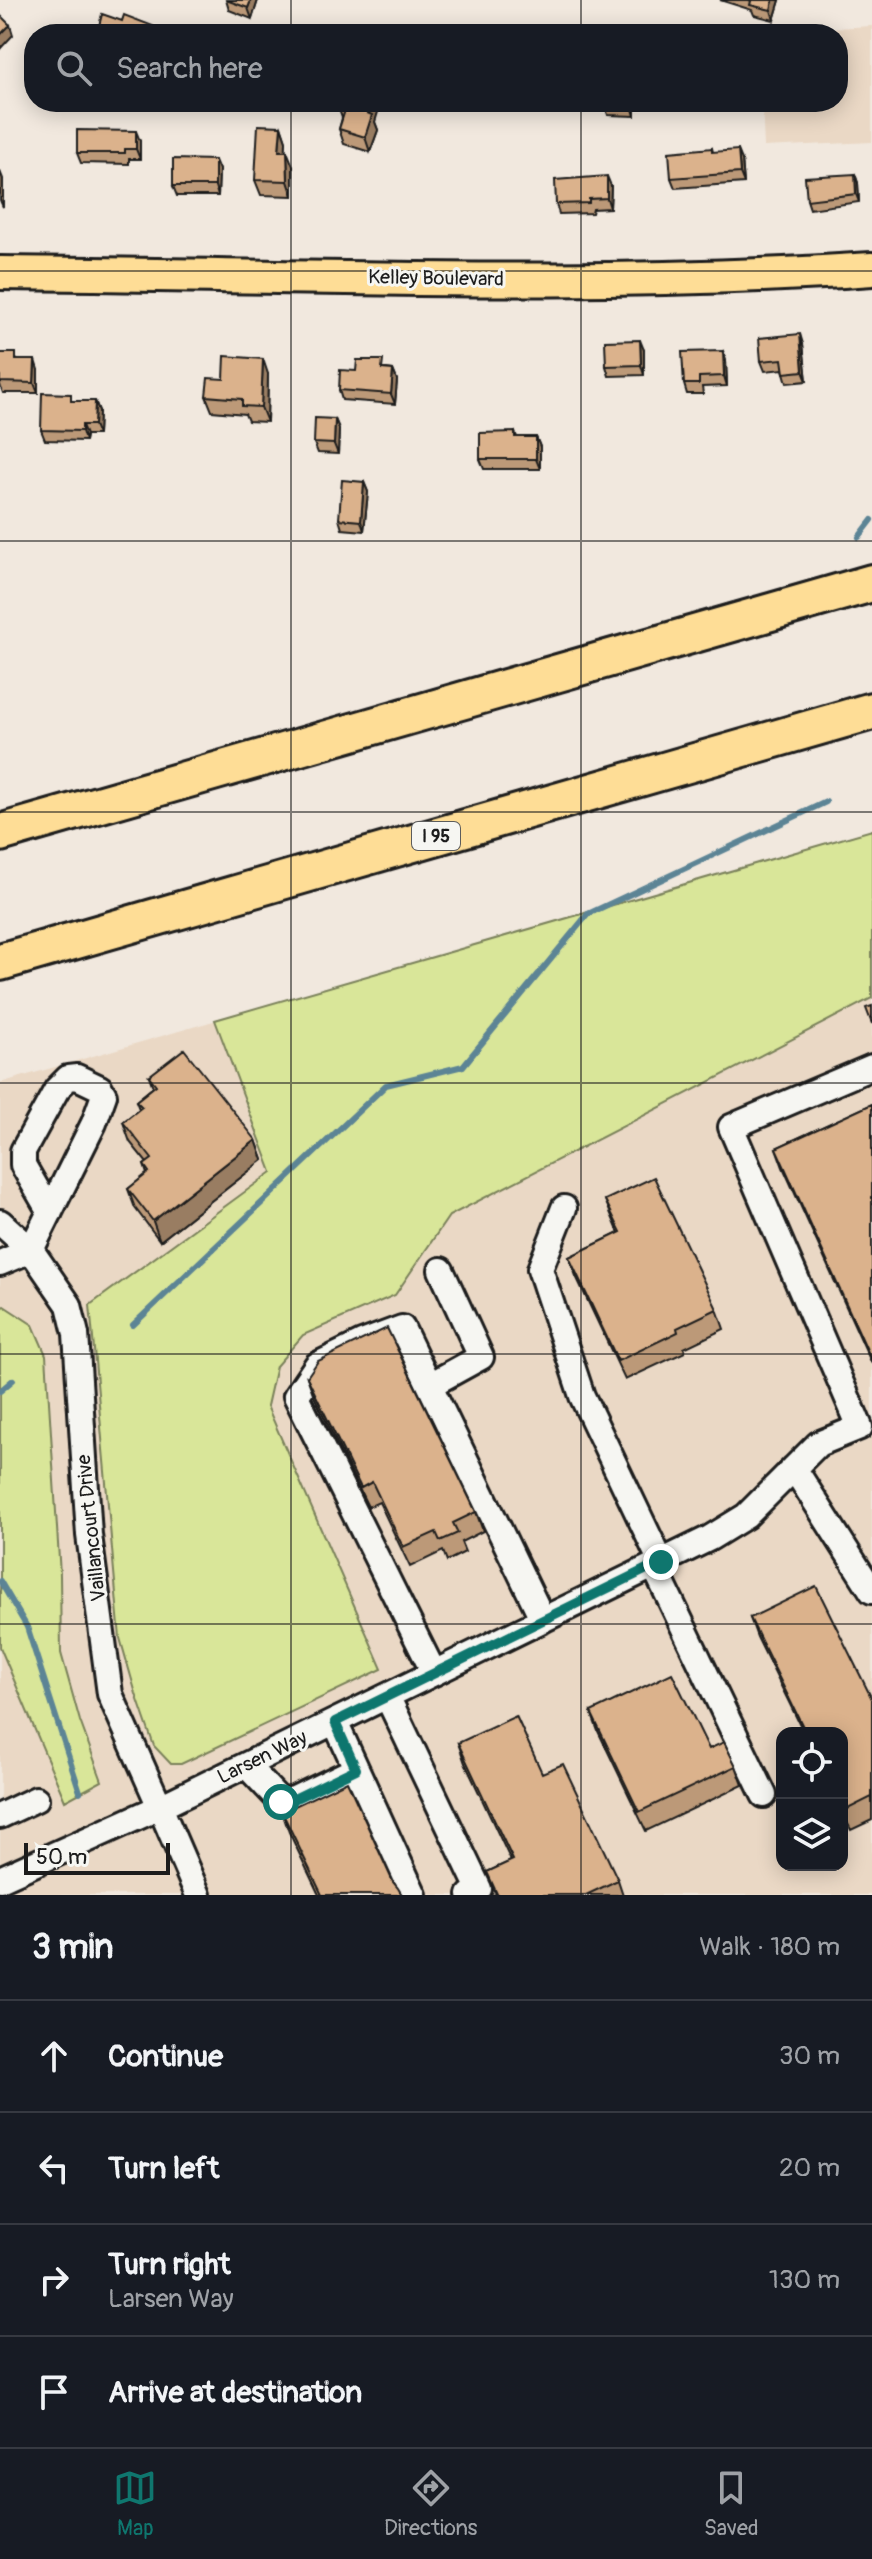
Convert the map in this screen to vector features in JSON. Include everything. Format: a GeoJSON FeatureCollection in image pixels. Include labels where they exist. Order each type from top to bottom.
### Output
{"type":"FeatureCollection","features":[{"type":"Feature","properties":{"kind":"highway"},"geometry":{"type":"LineString","coordinates":[[0,833],[872,583]]}},
{"type":"Feature","properties":{"kind":"highway","name":"I 95"},"geometry":{"type":"LineString","coordinates":[[0,962],[872,711]]}},
{"type":"Feature","properties":{"kind":"main road","name":"Kelley Boulevard"},"geometry":{"type":"LineString","coordinates":[[0,273],[575,280],[872,269]]}},
{"type":"Feature","properties":{"kind":"street"},"geometry":{"type":"LineString","coordinates":[[866,1436],[731,1127],[872,1067]]}},
{"type":"Feature","properties":{"kind":"street"},"geometry":{"type":"LineString","coordinates":[[0,1263],[31,1250],[50,1212],[103,1104],[104,1095],[100,1088],[77,1077],[68,1078],[57,1089],[23,1151],[23,1165],[50,1212]]}},
{"type":"Feature","properties":{"kind":"street"},"geometry":{"type":"LineString","coordinates":[[564,1208],[540,1269],[582,1396],[764,1795]]}},
{"type":"Feature","properties":{"kind":"street","name":"Vaillancourt Drive"},"geometry":{"type":"LineString","coordinates":[[0,1222],[31,1250],[69,1305],[76,1334],[89,1535],[110,1694],[198,1895]]}},
{"type":"Feature","properties":{"kind":"street"},"geometry":{"type":"LineString","coordinates":[[430,1385],[481,1357],[441,1270]]}},
{"type":"Feature","properties":{"kind":"street"},"geometry":{"type":"LineString","coordinates":[[434,1673],[296,1396],[317,1365],[362,1343],[402,1328],[543,1620]]}},
{"type":"Feature","properties":{"kind":"street","name":"Larsen Way"},"geometry":{"type":"LineString","coordinates":[[0,1879],[160,1807],[710,1538],[746,1516],[818,1444],[866,1436]]}},
{"type":"Feature","properties":{"kind":"street"},"geometry":{"type":"LineString","coordinates":[[794,1468],[872,1591]]}},
{"type":"Feature","properties":{"kind":"street"},"geometry":{"type":"LineString","coordinates":[[387,1696],[479,1889],[470,1895]]}},
{"type":"Feature","properties":{"kind":"street"},"geometry":{"type":"LineString","coordinates":[[335,1722],[414,1895]]}},
{"type":"Feature","properties":{"kind":"street"},"geometry":{"type":"LineString","coordinates":[[246,1765],[281,1802],[294,1799],[356,1769]]}},
{"type":"Feature","properties":{"kind":"street"},"geometry":{"type":"LineString","coordinates":[[0,1816],[36,1799]]}},
{"type":"Feature","properties":{"kind":"shaded area"},"geometry":{"type":"Polygon","coordinates":[[[872,26],[872,142],[764,147],[762,112],[848,112],[848,27],[872,26]]]}},
{"type":"Feature","properties":{"kind":"shaded area"},"geometry":{"type":"Polygon","coordinates":[[[830,842],[872,933],[872,1895],[0,1895],[0,1083],[830,842]]]}},
{"type":"Feature","properties":{"kind":"green space"},"geometry":{"type":"Polygon","coordinates":[[[872,830],[872,998],[449,1216],[395,1295],[303,1335],[276,1366],[267,1406],[382,1669],[181,1764],[171,1764],[154,1746],[120,1638],[90,1305],[272,1172],[215,1020],[872,830]]]}},
{"type":"Feature","properties":{"kind":"green space"},"geometry":{"type":"Polygon","coordinates":[[[4,1306],[33,1325],[46,1355],[60,1575],[61,1653],[80,1721],[102,1781],[65,1801],[0,1647],[0,1309],[4,1306]]]}},
{"type":"Feature","properties":{"kind":"building"},"geometry":{"type":"Polygon","coordinates":[[[226,0],[251,0],[248,8],[226,0]]]}},
{"type":"Feature","properties":{"kind":"building"},"geometry":{"type":"Polygon","coordinates":[[[749,0],[773,0],[771,10],[750,5],[749,0]]]}},
{"type":"Feature","properties":{"kind":"building"},"geometry":{"type":"Polygon","coordinates":[[[102,14],[122,21],[124,15],[148,24],[100,24],[102,14]]]}},
{"type":"Feature","properties":{"kind":"building"},"geometry":{"type":"Polygon","coordinates":[[[0,15],[10,25],[0,35],[0,15]]]}},
{"type":"Feature","properties":{"kind":"building"},"geometry":{"type":"Polygon","coordinates":[[[344,112],[367,112],[372,115],[365,137],[339,129],[344,112]]]}},
{"type":"Feature","properties":{"kind":"building"},"geometry":{"type":"Polygon","coordinates":[[[258,125],[281,126],[279,151],[287,151],[288,181],[255,180],[258,125]]]}},
{"type":"Feature","properties":{"kind":"building"},"geometry":{"type":"Polygon","coordinates":[[[77,130],[136,131],[136,149],[125,149],[125,153],[77,153],[77,130]]]}},
{"type":"Feature","properties":{"kind":"building"},"geometry":{"type":"Polygon","coordinates":[[[712,148],[712,152],[738,150],[740,173],[671,178],[669,152],[712,148]]]}},
{"type":"Feature","properties":{"kind":"building"},"geometry":{"type":"Polygon","coordinates":[[[173,159],[215,160],[215,186],[173,186],[173,159]]]}},
{"type":"Feature","properties":{"kind":"building"},"geometry":{"type":"Polygon","coordinates":[[[855,174],[856,194],[807,200],[805,177],[855,174]]]}},
{"type":"Feature","properties":{"kind":"building"},"geometry":{"type":"Polygon","coordinates":[[[607,176],[607,198],[589,199],[589,203],[556,204],[555,180],[607,176]]]}},
{"type":"Feature","properties":{"kind":"building"},"geometry":{"type":"Polygon","coordinates":[[[800,334],[803,371],[784,373],[782,359],[761,361],[759,338],[800,334]]]}},
{"type":"Feature","properties":{"kind":"building"},"geometry":{"type":"Polygon","coordinates":[[[640,340],[641,365],[606,366],[605,341],[640,340]]]}},
{"type":"Feature","properties":{"kind":"building"},"geometry":{"type":"Polygon","coordinates":[[[723,351],[724,376],[699,377],[699,384],[684,384],[682,352],[723,351]]]}},
{"type":"Feature","properties":{"kind":"building"},"geometry":{"type":"Polygon","coordinates":[[[0,353],[16,353],[16,360],[35,360],[34,383],[0,382],[0,353]]]}},
{"type":"Feature","properties":{"kind":"building"},"geometry":{"type":"Polygon","coordinates":[[[225,356],[263,359],[261,407],[242,406],[242,399],[206,396],[208,378],[224,379],[225,356]]]}},
{"type":"Feature","properties":{"kind":"building"},"geometry":{"type":"Polygon","coordinates":[[[357,360],[383,360],[382,369],[393,370],[391,394],[339,390],[340,370],[356,371],[357,360]]]}},
{"type":"Feature","properties":{"kind":"building"},"geometry":{"type":"Polygon","coordinates":[[[42,393],[71,394],[71,401],[95,401],[94,425],[82,425],[82,431],[41,430],[42,393]]]}},
{"type":"Feature","properties":{"kind":"building"},"geometry":{"type":"Polygon","coordinates":[[[315,418],[335,419],[334,444],[314,443],[315,418]]]}},
{"type":"Feature","properties":{"kind":"building"},"geometry":{"type":"Polygon","coordinates":[[[515,432],[515,437],[536,437],[536,459],[480,459],[480,433],[515,432]]]}},
{"type":"Feature","properties":{"kind":"building"},"geometry":{"type":"Polygon","coordinates":[[[342,480],[364,482],[361,521],[339,519],[342,480]]]}},
{"type":"Feature","properties":{"kind":"building"},"geometry":{"type":"Polygon","coordinates":[[[872,1006],[872,1024],[866,1008],[872,1006]]]}},
{"type":"Feature","properties":{"kind":"building"},"geometry":{"type":"Polygon","coordinates":[[[184,1049],[256,1140],[153,1221],[128,1189],[149,1172],[144,1165],[152,1159],[123,1122],[142,1107],[136,1101],[156,1085],[149,1076],[184,1049]]]}},
{"type":"Feature","properties":{"kind":"building"},"geometry":{"type":"Polygon","coordinates":[[[872,1104],[872,1361],[776,1148],[872,1104]]]}},
{"type":"Feature","properties":{"kind":"building"},"geometry":{"type":"Polygon","coordinates":[[[654,1177],[717,1309],[618,1361],[569,1257],[621,1232],[605,1200],[654,1177]]]}},
{"type":"Feature","properties":{"kind":"building"},"geometry":{"type":"Polygon","coordinates":[[[387,1328],[476,1512],[453,1523],[458,1533],[440,1541],[436,1532],[403,1547],[372,1482],[361,1488],[307,1377],[318,1361],[387,1328]]]}},
{"type":"Feature","properties":{"kind":"building"},"geometry":{"type":"Polygon","coordinates":[[[816,1586],[872,1699],[872,1797],[848,1809],[848,1727],[803,1727],[750,1618],[816,1586]]]}},
{"type":"Feature","properties":{"kind":"building"},"geometry":{"type":"Polygon","coordinates":[[[672,1673],[709,1749],[724,1742],[736,1766],[639,1812],[591,1712],[672,1673]]]}},
{"type":"Feature","properties":{"kind":"building"},"geometry":{"type":"Polygon","coordinates":[[[516,1716],[542,1773],[563,1764],[618,1880],[586,1895],[494,1895],[497,1894],[487,1872],[513,1860],[458,1743],[516,1716]]]}},
{"type":"Feature","properties":{"kind":"building"},"geometry":{"type":"Polygon","coordinates":[[[347,1781],[393,1882],[402,1895],[322,1895],[282,1812],[347,1781]]]}},
{"type":"Feature","properties":{"kind":"waterway"},"geometry":{"type":"LineString","coordinates":[[859,537],[872,520]]}},
{"type":"Feature","properties":{"kind":"waterway"},"geometry":{"type":"LineString","coordinates":[[133,1325],[386,1085],[463,1066],[588,914],[826,802]]}},
{"type":"Feature","properties":{"kind":"waterway"},"geometry":{"type":"LineString","coordinates":[[0,1391],[13,1380]]}},
{"type":"Feature","properties":{"kind":"waterway"},"geometry":{"type":"LineString","coordinates":[[0,1581],[27,1627],[80,1792]]}},
{"type":"Feature","properties":{"kind":"route"},"geometry":{"type":"LineString","coordinates":[[281,1802],[294,1799],[356,1769],[335,1722],[661,1562]]}}]}
